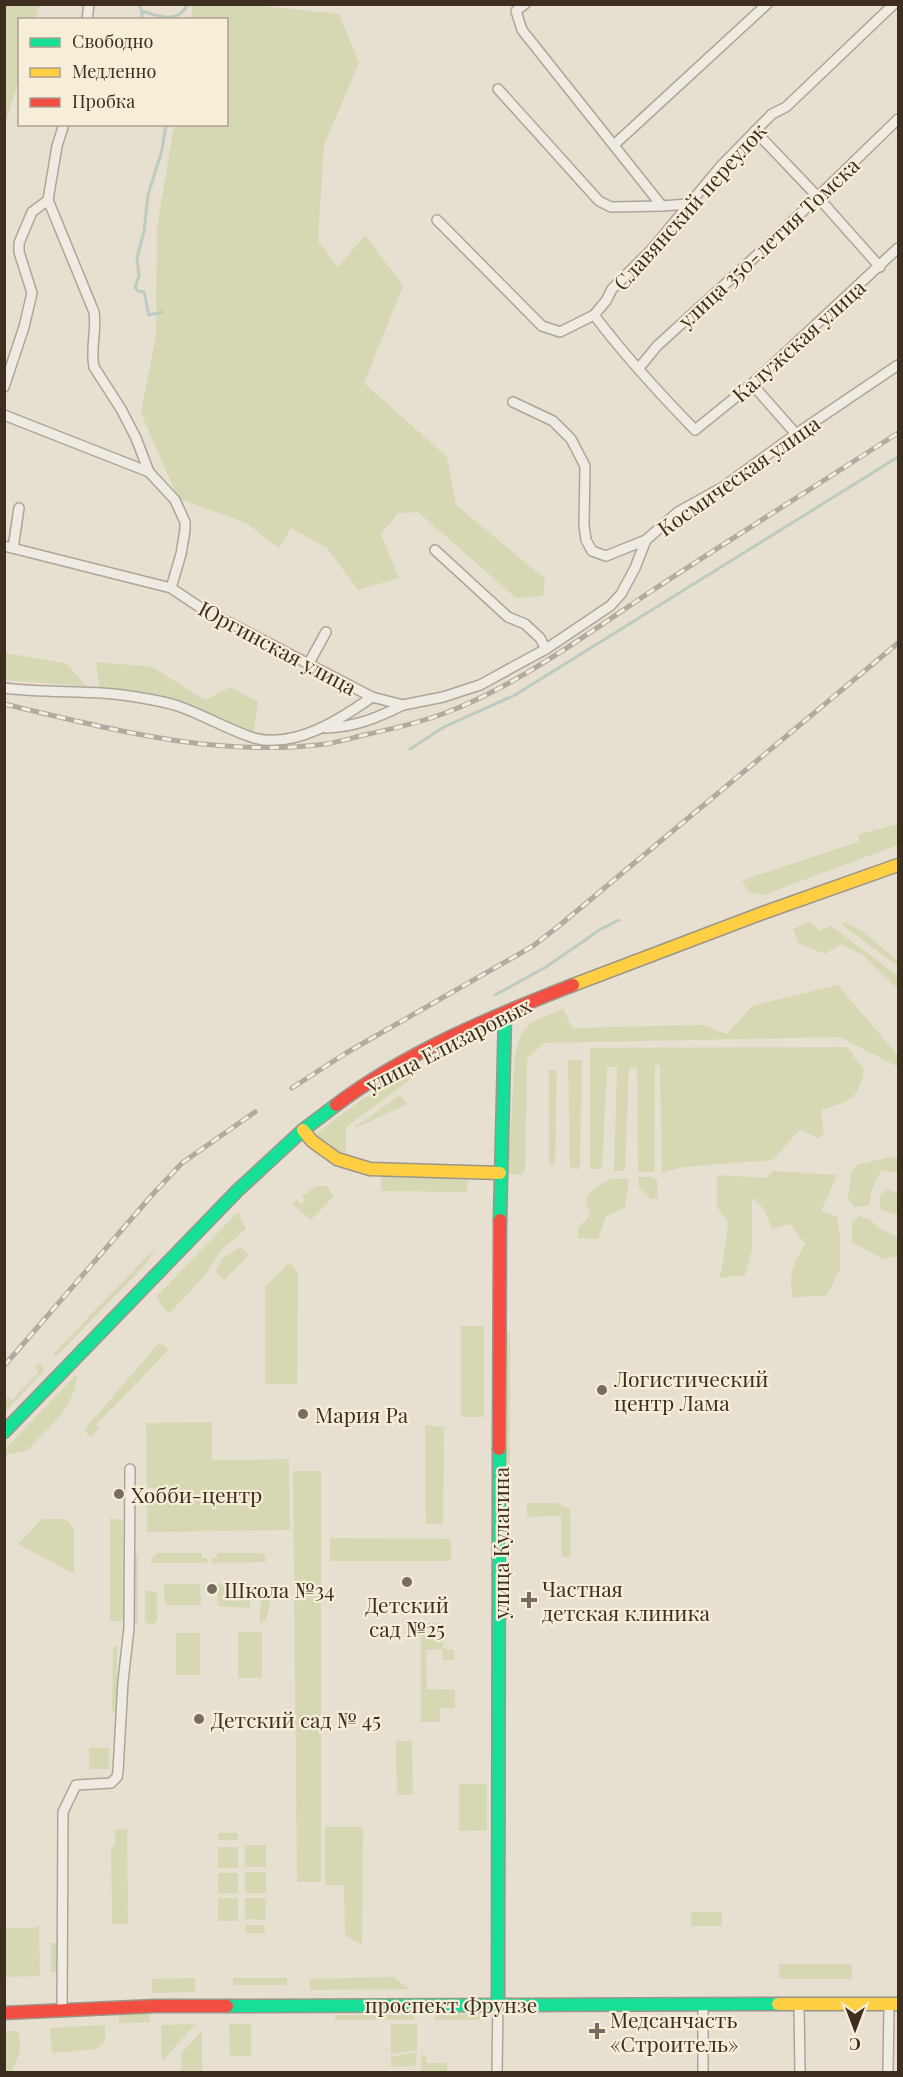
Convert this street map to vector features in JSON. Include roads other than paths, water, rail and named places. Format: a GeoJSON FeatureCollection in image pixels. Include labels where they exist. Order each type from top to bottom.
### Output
{"type":"FeatureCollection","features":[{"type":"Feature","properties":{"kind":"main road","name":"улица Елизаровых"},"geometry":{"type":"LineString","coordinates":[[4,1432],[237,1191],[303,1131],[356,1090],[411,1058],[505,1014],[599,975],[898,865]]}},
{"type":"Feature","properties":{"kind":"main road","name":"улица Кулагина"},"geometry":{"type":"LineString","coordinates":[[498,2004],[500,1173],[505,1014]]}},
{"type":"Feature","properties":{"kind":"main road"},"geometry":{"type":"LineString","coordinates":[[303,1131],[312,1141],[337,1159],[370,1168],[500,1173]]}},
{"type":"Feature","properties":{"kind":"main road","name":"проспект Фрунзе"},"geometry":{"type":"LineString","coordinates":[[4,2013],[140,2006],[894,2004]]}},
{"type":"Feature","properties":{"kind":"street"},"geometry":{"type":"LineString","coordinates":[[525,4],[516,11],[522,30],[615,144],[662,206]]}},
{"type":"Feature","properties":{"kind":"street"},"geometry":{"type":"LineString","coordinates":[[615,144],[767,4]]}},
{"type":"Feature","properties":{"kind":"street","name":"Славянский переулок"},"geometry":{"type":"LineString","coordinates":[[594,315],[606,301],[612,289],[652,249],[720,167],[772,114],[786,107],[894,6]]}},
{"type":"Feature","properties":{"kind":"street"},"geometry":{"type":"LineString","coordinates":[[498,89],[599,201],[611,207],[688,204]]}},
{"type":"Feature","properties":{"kind":"street","name":"улица 350-летия Томска"},"geometry":{"type":"LineString","coordinates":[[639,368],[657,346],[768,245],[898,119]]}},
{"type":"Feature","properties":{"kind":"street"},"geometry":{"type":"LineString","coordinates":[[63,126],[57,146],[48,200],[94,312],[92,359],[94,367],[136,438],[149,471],[175,500],[185,522],[181,554],[171,588]]}},
{"type":"Feature","properties":{"kind":"street"},"geometry":{"type":"LineString","coordinates":[[755,131],[880,267]]}},
{"type":"Feature","properties":{"kind":"street"},"geometry":{"type":"LineString","coordinates":[[4,387],[24,327],[32,293],[19,243],[32,212],[48,200]]}},
{"type":"Feature","properties":{"kind":"street"},"geometry":{"type":"LineString","coordinates":[[437,220],[542,326],[560,332],[594,315],[615,343],[639,368]]}},
{"type":"Feature","properties":{"kind":"street","name":"Калужская улица"},"geometry":{"type":"LineString","coordinates":[[639,368],[646,379],[695,430],[752,384],[898,248]]}},
{"type":"Feature","properties":{"kind":"street","name":"Космическая улица"},"geometry":{"type":"LineString","coordinates":[[546,649],[602,612],[616,600],[635,568],[646,540],[678,512],[723,487],[898,365]]}},
{"type":"Feature","properties":{"kind":"street"},"geometry":{"type":"LineString","coordinates":[[752,384],[796,434]]}},
{"type":"Feature","properties":{"kind":"street"},"geometry":{"type":"LineString","coordinates":[[513,402],[553,421],[571,439],[585,466],[584,525],[586,540],[592,550],[606,556],[646,540]]}},
{"type":"Feature","properties":{"kind":"street"},"geometry":{"type":"LineString","coordinates":[[4,416],[149,471]]}},
{"type":"Feature","properties":{"kind":"street"},"geometry":{"type":"LineString","coordinates":[[8,547],[19,508]]}},
{"type":"Feature","properties":{"kind":"street","name":"Юргинская улица"},"geometry":{"type":"LineString","coordinates":[[8,547],[171,588],[201,608],[372,697],[403,705],[443,697],[480,685],[546,649]]}},
{"type":"Feature","properties":{"kind":"street"},"geometry":{"type":"LineString","coordinates":[[435,550],[508,617],[525,624],[540,638],[546,649]]}},
{"type":"Feature","properties":{"kind":"street"},"geometry":{"type":"LineString","coordinates":[[309,663],[326,632]]}},
{"type":"Feature","properties":{"kind":"street"},"geometry":{"type":"LineString","coordinates":[[4,688],[139,697],[177,706],[255,738],[264,739],[290,738],[319,729],[341,719],[372,697]]}},
{"type":"Feature","properties":{"kind":"street"},"geometry":{"type":"LineString","coordinates":[[319,729],[357,725],[371,721],[403,705]]}},
{"type":"Feature","properties":{"kind":"street"},"geometry":{"type":"LineString","coordinates":[[62,2010],[63,1812],[76,1785],[111,1783],[117,1777],[118,1771],[123,1681],[129,1628],[130,1469]]}},
{"type":"Feature","properties":{"kind":"street","name":"улица Кулагина"},"geometry":{"type":"LineString","coordinates":[[497,2073],[498,2004]]}},
{"type":"Feature","properties":{"kind":"street"},"geometry":{"type":"LineString","coordinates":[[703,2004],[703,2073]]}},
{"type":"Feature","properties":{"kind":"street"},"geometry":{"type":"LineString","coordinates":[[799,2004],[800,2073]]}},
{"type":"Feature","properties":{"kind":"street"},"geometry":{"type":"LineString","coordinates":[[888,2073],[894,2004]]}},
{"type":"Feature","properties":{"kind":"waterway"},"geometry":{"type":"LineString","coordinates":[[140,4],[143,18]]}},
{"type":"Feature","properties":{"kind":"waterway"},"geometry":{"type":"LineString","coordinates":[[142,11],[161,17],[174,17],[188,4]]}},
{"type":"Feature","properties":{"kind":"waterway"},"geometry":{"type":"LineString","coordinates":[[162,312],[149,315],[144,292],[138,291],[135,287],[139,276],[137,258],[144,231],[148,195],[162,150],[166,126]]}},
{"type":"Feature","properties":{"kind":"waterway"},"geometry":{"type":"LineString","coordinates":[[410,749],[444,727],[515,695],[898,457]]}},
{"type":"Feature","properties":{"kind":"waterway"},"geometry":{"type":"LineString","coordinates":[[495,995],[546,967],[601,929],[619,920]]}},
{"type":"Feature","properties":{"kind":"railway"},"geometry":{"type":"LineString","coordinates":[[4,704],[164,739],[244,747],[326,744],[425,720],[472,702],[526,673],[898,433]]}},
{"type":"Feature","properties":{"kind":"railway"},"geometry":{"type":"LineString","coordinates":[[292,1088],[346,1053],[533,946],[898,643]]}},
{"type":"Feature","properties":{"kind":"railway"},"geometry":{"type":"LineString","coordinates":[[4,1366],[182,1163],[255,1112]]}},
{"type":"Feature","properties":{"kind":"place","name":"Логистический центр Лама"},"geometry":{"type":"Point","coordinates":[602,1390]}},
{"type":"Feature","properties":{"kind":"place","name":"Мария Ра"},"geometry":{"type":"Point","coordinates":[303,1414]}},
{"type":"Feature","properties":{"kind":"place","name":"Хобби-центр"},"geometry":{"type":"Point","coordinates":[119,1494]}},
{"type":"Feature","properties":{"kind":"place","name":"Детский сад №25"},"geometry":{"type":"Point","coordinates":[407,1582]}},
{"type":"Feature","properties":{"kind":"place","name":"Школа №34"},"geometry":{"type":"Point","coordinates":[212,1589]}},
{"type":"Feature","properties":{"kind":"place","name":"Частная детская клиника"},"geometry":{"type":"Point","coordinates":[529,1600]}},
{"type":"Feature","properties":{"kind":"place","name":"Детский сад № 45"},"geometry":{"type":"Point","coordinates":[199,1719]}},
{"type":"Feature","properties":{"kind":"place","name":"Медсанчасть «Строитель»"},"geometry":{"type":"Point","coordinates":[597,2031]}}]}
